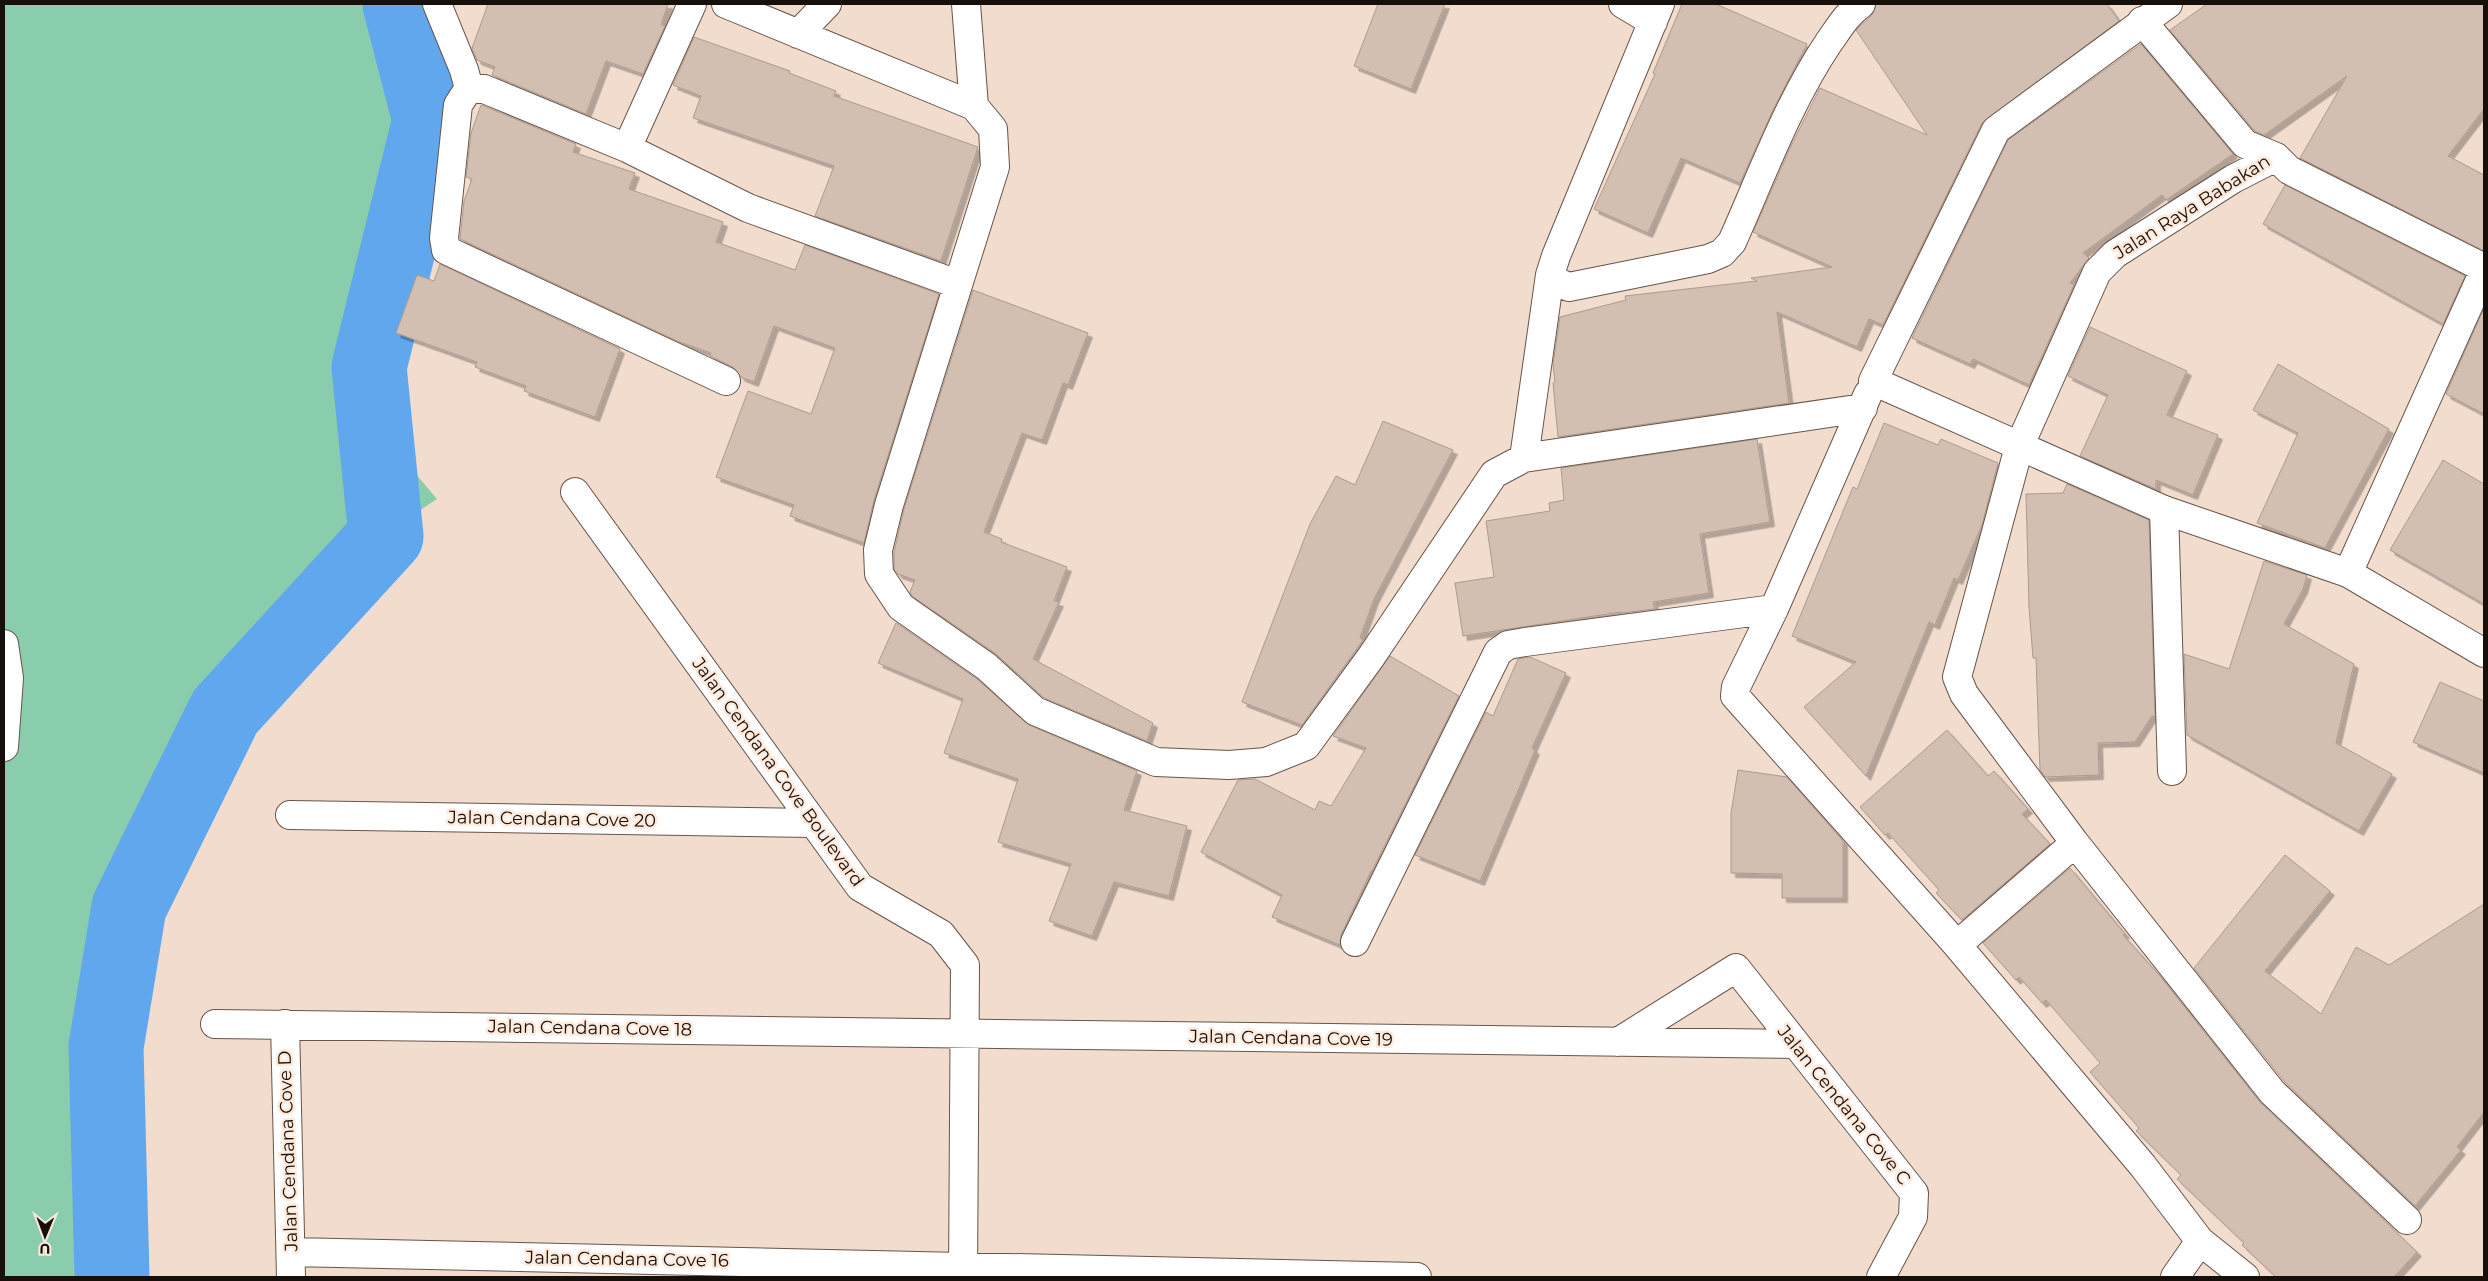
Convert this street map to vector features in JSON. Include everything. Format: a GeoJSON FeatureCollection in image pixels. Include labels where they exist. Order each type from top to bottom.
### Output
{"type":"FeatureCollection","features":[{"type":"Feature","properties":{"kind":"street"},"geometry":{"type":"LineString","coordinates":[[437,4],[464,70],[469,88],[458,105],[444,238],[446,250],[726,381]]}},
{"type":"Feature","properties":{"kind":"street"},"geometry":{"type":"LineString","coordinates":[[627,148],[692,4]]}},
{"type":"Feature","properties":{"kind":"street"},"geometry":{"type":"LineString","coordinates":[[726,4],[974,106],[992,129],[995,166],[889,505],[878,550],[879,574],[902,606],[987,667],[1035,711],[1156,762],[1229,765],[1266,762],[1306,746],[1372,658],[1494,474],[1524,458],[1862,408]]}},
{"type":"Feature","properties":{"kind":"street"},"geometry":{"type":"LineString","coordinates":[[798,34],[827,4]]}},
{"type":"Feature","properties":{"kind":"street"},"geometry":{"type":"LineString","coordinates":[[966,4],[974,106]]}},
{"type":"Feature","properties":{"kind":"street"},"geometry":{"type":"LineString","coordinates":[[1524,458],[1550,275],[1556,256],[1656,13],[1623,4]]}},
{"type":"Feature","properties":{"kind":"street"},"geometry":{"type":"LineString","coordinates":[[1550,275],[1559,283],[1569,287],[1708,259],[1722,253],[1732,242],[1787,118],[1813,66],[1850,12],[1860,4]]}},
{"type":"Feature","properties":{"kind":"street"},"geometry":{"type":"LineString","coordinates":[[2168,4],[2136,12],[1996,130],[1873,381],[1774,609],[1736,687],[1736,696],[1957,945],[2143,1166],[2200,1241],[2245,1277]]}},
{"type":"Feature","properties":{"kind":"street","name":"Jalan Raya Babakan"},"geometry":{"type":"LineString","coordinates":[[2136,12],[2245,144],[2276,157]]}},
{"type":"Feature","properties":{"kind":"street"},"geometry":{"type":"LineString","coordinates":[[469,88],[484,90],[627,148],[748,208],[957,284]]}},
{"type":"Feature","properties":{"kind":"street"},"geometry":{"type":"LineString","coordinates":[[2276,157],[2289,170],[2484,269],[2348,573]]}},
{"type":"Feature","properties":{"kind":"street","name":"Jalan Raya Babakan"},"geometry":{"type":"LineString","coordinates":[[2276,157],[2233,178],[2116,254],[2096,272],[2019,447],[1957,677],[1964,694],[2075,843],[2272,1092],[2407,1220]]}},
{"type":"Feature","properties":{"kind":"street"},"geometry":{"type":"LineString","coordinates":[[1873,381],[2164,510],[2348,573],[2484,653]]}},
{"type":"Feature","properties":{"kind":"street","name":"Jalan Cendana Cove Boulevard"},"geometry":{"type":"LineString","coordinates":[[575,492],[860,887],[941,934],[965,964],[963,1272]]}},
{"type":"Feature","properties":{"kind":"street"},"geometry":{"type":"LineString","coordinates":[[2164,510],[2172,771]]}},
{"type":"Feature","properties":{"kind":"street"},"geometry":{"type":"LineString","coordinates":[[1355,942],[1498,652],[1508,645],[1525,642],[1774,609]]}},
{"type":"Feature","properties":{"kind":"street"},"geometry":{"type":"LineString","coordinates":[[4,644],[9,678],[4,747]]}},
{"type":"Feature","properties":{"kind":"street","name":"Jalan Cendana Cove 20"},"geometry":{"type":"LineString","coordinates":[[290,815],[814,823]]}},
{"type":"Feature","properties":{"kind":"street"},"geometry":{"type":"LineString","coordinates":[[1957,945],[2075,843]]}},
{"type":"Feature","properties":{"kind":"street","name":"Jalan Cendana Cove C"},"geometry":{"type":"LineString","coordinates":[[1618,1042],[1736,968],[1914,1193],[1912,1217],[1882,1277]]}},
{"type":"Feature","properties":{"kind":"street","name":"Jalan Cendana Cove 18"},"geometry":{"type":"LineString","coordinates":[[215,1024],[964,1033]]}},
{"type":"Feature","properties":{"kind":"street","name":"Jalan Cendana Cove D"},"geometry":{"type":"LineString","coordinates":[[285,1024],[291,1264]]}},
{"type":"Feature","properties":{"kind":"street","name":"Jalan Cendana Cove 19"},"geometry":{"type":"LineString","coordinates":[[964,1033],[1796,1044]]}},
{"type":"Feature","properties":{"kind":"street"},"geometry":{"type":"LineString","coordinates":[[2175,1277],[2200,1241]]}},
{"type":"Feature","properties":{"kind":"street","name":"Jalan Cendana Cove 16"},"geometry":{"type":"LineString","coordinates":[[291,1264],[1417,1277]]}},
{"type":"Feature","properties":{"kind":"green space"},"geometry":{"type":"Polygon","coordinates":[[[4,4],[422,4],[447,83],[464,159],[402,325],[403,459],[437,499],[275,606],[149,813],[98,980],[83,1179],[85,1277],[4,1277],[4,4]]]}},
{"type":"Feature","properties":{"kind":"building"},"geometry":{"type":"Polygon","coordinates":[[[488,4],[668,4],[661,25],[665,26],[643,74],[606,61],[586,114],[492,75],[495,67],[477,60],[472,48],[488,4]]]}},
{"type":"Feature","properties":{"kind":"building"},"geometry":{"type":"Polygon","coordinates":[[[1378,4],[1445,4],[1411,89],[1354,66],[1378,4]]]}},
{"type":"Feature","properties":{"kind":"building"},"geometry":{"type":"Polygon","coordinates":[[[1682,4],[1716,4],[1807,44],[1774,108],[1740,183],[1681,158],[1648,233],[1594,209],[1655,74],[1653,73],[1682,4]]]}},
{"type":"Feature","properties":{"kind":"building"},"geometry":{"type":"Polygon","coordinates":[[[1876,4],[2107,4],[2119,21],[1982,123],[1883,325],[1869,319],[1857,347],[1777,312],[1789,403],[1558,437],[1553,364],[1560,317],[1626,300],[1625,296],[1757,281],[1751,278],[1832,267],[1753,232],[1791,146],[1820,88],[1927,135],[1856,30],[1871,16],[1876,4]]]}},
{"type":"Feature","properties":{"kind":"building"},"geometry":{"type":"Polygon","coordinates":[[[2207,4],[2484,4],[2484,109],[2448,156],[2484,175],[2484,251],[2300,158],[2347,76],[2264,135],[2255,131],[2170,30],[2207,4]]]}},
{"type":"Feature","properties":{"kind":"building"},"geometry":{"type":"Polygon","coordinates":[[[694,37],[790,71],[789,73],[836,91],[834,96],[978,147],[941,261],[815,216],[834,166],[693,118],[701,96],[673,85],[694,37]]]}},
{"type":"Feature","properties":{"kind":"building"},"geometry":{"type":"Polygon","coordinates":[[[2141,44],[2233,154],[2166,200],[2162,195],[2083,253],[2089,258],[2070,283],[2074,285],[2029,385],[1973,359],[1970,364],[1912,338],[2008,140],[2141,44]]]}},
{"type":"Feature","properties":{"kind":"building"},"geometry":{"type":"Polygon","coordinates":[[[481,105],[576,144],[573,152],[635,173],[629,189],[723,222],[716,242],[795,270],[805,245],[939,294],[874,500],[864,543],[790,516],[794,505],[716,477],[748,391],[811,414],[835,348],[774,326],[754,382],[741,377],[733,367],[710,356],[711,353],[677,341],[460,239],[464,201],[472,179],[466,177],[471,133],[481,105]]]}},
{"type":"Feature","properties":{"kind":"building"},"geometry":{"type":"Polygon","coordinates":[[[2285,185],[2465,276],[2443,324],[2263,224],[2285,185]]]}},
{"type":"Feature","properties":{"kind":"building"},"geometry":{"type":"Polygon","coordinates":[[[440,264],[620,349],[595,417],[524,391],[526,386],[475,367],[477,362],[396,333],[417,275],[434,281],[440,264]]]}},
{"type":"Feature","properties":{"kind":"building"},"geometry":{"type":"Polygon","coordinates":[[[973,290],[1088,333],[1068,385],[1063,383],[1042,440],[1022,433],[984,532],[1002,539],[1001,542],[1067,567],[1054,601],[1059,602],[1033,659],[1153,723],[1147,741],[1044,698],[996,654],[912,596],[910,592],[915,580],[898,574],[894,569],[894,552],[904,509],[973,290]]]}},
{"type":"Feature","properties":{"kind":"building"},"geometry":{"type":"Polygon","coordinates":[[[2484,308],[2484,414],[2446,394],[2484,308]]]}},
{"type":"Feature","properties":{"kind":"building"},"geometry":{"type":"Polygon","coordinates":[[[2090,327],[2187,371],[2167,415],[2218,435],[2193,495],[2156,480],[2156,489],[2080,456],[2108,395],[2068,376],[2090,327]]]}},
{"type":"Feature","properties":{"kind":"building"},"geometry":{"type":"Polygon","coordinates":[[[2278,364],[2389,429],[2325,548],[2257,523],[2298,433],[2253,410],[2278,364]]]}},
{"type":"Feature","properties":{"kind":"building"},"geometry":{"type":"Polygon","coordinates":[[[1383,421],[1453,450],[1374,599],[1360,638],[1363,640],[1302,725],[1242,702],[1310,524],[1336,476],[1355,485],[1383,421]]]}},
{"type":"Feature","properties":{"kind":"building"},"geometry":{"type":"Polygon","coordinates":[[[1884,423],[1938,445],[1941,439],[1998,463],[1982,525],[1958,580],[1954,578],[1935,625],[1929,622],[1866,776],[1804,707],[1856,662],[1792,636],[1853,487],[1857,489],[1884,423]]]}},
{"type":"Feature","properties":{"kind":"building"},"geometry":{"type":"Polygon","coordinates":[[[1757,439],[1770,522],[1700,534],[1709,593],[1653,602],[1655,609],[1621,612],[1463,636],[1455,583],[1494,577],[1486,521],[1550,511],[1549,503],[1564,500],[1561,468],[1757,439]]]}},
{"type":"Feature","properties":{"kind":"building"},"geometry":{"type":"Polygon","coordinates":[[[2443,460],[2484,484],[2484,604],[2390,550],[2443,460]]]}},
{"type":"Feature","properties":{"kind":"building"},"geometry":{"type":"Polygon","coordinates":[[[2067,484],[2149,520],[2155,717],[2152,716],[2135,742],[2098,743],[2099,775],[2045,777],[2040,770],[2036,658],[2033,658],[2029,607],[2026,494],[2063,493],[2067,484]]]}},
{"type":"Feature","properties":{"kind":"building"},"geometry":{"type":"Polygon","coordinates":[[[2264,561],[2307,575],[2303,589],[2284,624],[2354,664],[2336,743],[2392,774],[2359,831],[2187,735],[2184,654],[2229,669],[2264,561]]]}},
{"type":"Feature","properties":{"kind":"building"},"geometry":{"type":"Polygon","coordinates":[[[896,623],[977,679],[1029,725],[1137,771],[1124,810],[1187,826],[1169,896],[1114,882],[1092,936],[1049,921],[1071,864],[998,842],[1018,779],[944,753],[963,699],[878,663],[896,623]]]}},
{"type":"Feature","properties":{"kind":"building"},"geometry":{"type":"Polygon","coordinates":[[[1390,656],[1459,696],[1371,871],[1341,935],[1340,945],[1272,917],[1282,895],[1201,852],[1238,780],[1255,779],[1315,810],[1319,801],[1331,806],[1366,748],[1333,736],[1390,656]]]}},
{"type":"Feature","properties":{"kind":"building"},"geometry":{"type":"Polygon","coordinates":[[[1530,657],[1566,673],[1532,748],[1535,750],[1480,881],[1415,855],[1486,712],[1493,716],[1518,659],[1530,657]]]}},
{"type":"Feature","properties":{"kind":"building"},"geometry":{"type":"Polygon","coordinates":[[[2440,682],[2484,701],[2484,773],[2413,742],[2440,682]]]}},
{"type":"Feature","properties":{"kind":"building"},"geometry":{"type":"Polygon","coordinates":[[[1947,730],[1988,776],[1994,771],[2028,809],[2022,814],[2050,844],[1962,920],[1936,893],[1939,890],[1888,833],[1885,835],[1860,807],[1947,730]]]}},
{"type":"Feature","properties":{"kind":"building"},"geometry":{"type":"Polygon","coordinates":[[[1738,770],[1787,777],[1843,841],[1843,898],[1782,898],[1782,874],[1731,873],[1731,813],[1738,770]]]}},
{"type":"Feature","properties":{"kind":"building"},"geometry":{"type":"Polygon","coordinates":[[[2285,855],[2330,891],[2265,971],[2321,1014],[2356,947],[2389,965],[2484,904],[2484,1112],[2457,1147],[2461,1150],[2415,1206],[2284,1081],[2194,968],[2285,855]]]}},
{"type":"Feature","properties":{"kind":"building"},"geometry":{"type":"Polygon","coordinates":[[[2070,868],[2125,934],[2123,935],[2160,976],[2260,1102],[2417,1252],[2394,1277],[2276,1277],[2242,1245],[2244,1243],[2177,1179],[2181,1175],[2136,1131],[2139,1128],[2090,1072],[2100,1063],[2046,1000],[2042,1003],[2019,977],[2016,980],[1983,943],[2070,868]]]}},
{"type":"Feature","properties":{"kind":"waterway"},"geometry":{"type":"LineString","coordinates":[[112,1277],[106,1047],[129,907],[225,712],[386,536],[369,367],[430,120],[400,4]]}}]}
